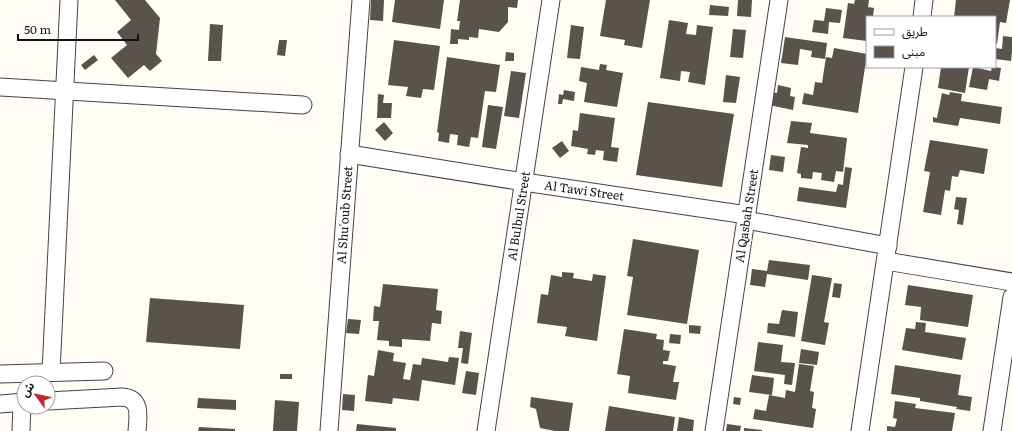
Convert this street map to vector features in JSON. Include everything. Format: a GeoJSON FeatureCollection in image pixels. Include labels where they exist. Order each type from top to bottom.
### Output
{"type":"FeatureCollection","features":[{"type":"Feature","properties":{"kind":"street"},"geometry":{"type":"LineString","coordinates":[[51,372],[69,0]]}},
{"type":"Feature","properties":{"kind":"street","name":"Al Shu'oub Street"},"geometry":{"type":"LineString","coordinates":[[329,431],[361,0]]}},
{"type":"Feature","properties":{"kind":"street","name":"Al Bulbul Street"},"geometry":{"type":"LineString","coordinates":[[486,431],[551,0]]}},
{"type":"Feature","properties":{"kind":"street","name":"Al Qasbah Street"},"geometry":{"type":"LineString","coordinates":[[714,431],[780,0]]}},
{"type":"Feature","properties":{"kind":"street"},"geometry":{"type":"LineString","coordinates":[[922,16],[924,0]]}},
{"type":"Feature","properties":{"kind":"street"},"geometry":{"type":"LineString","coordinates":[[860,431],[914,68]]}},
{"type":"Feature","properties":{"kind":"street"},"geometry":{"type":"LineString","coordinates":[[0,86],[303,105]]}},
{"type":"Feature","properties":{"kind":"street","name":"Al Tawi Street"},"geometry":{"type":"LineString","coordinates":[[349,154],[746,218],[1012,282]]}},
{"type":"Feature","properties":{"kind":"street"},"geometry":{"type":"LineString","coordinates":[[992,431],[1012,297]]}},
{"type":"Feature","properties":{"kind":"street"},"geometry":{"type":"LineString","coordinates":[[0,374],[104,371]]}},
{"type":"Feature","properties":{"kind":"street"},"geometry":{"type":"LineString","coordinates":[[56,401],[122,397],[129,398],[136,404],[137,408],[137,431]]}},
{"type":"Feature","properties":{"kind":"street"},"geometry":{"type":"LineString","coordinates":[[0,404],[16,403]]}},
{"type":"Feature","properties":{"kind":"street"},"geometry":{"type":"LineString","coordinates":[[21,431],[22,415]]}},
{"type":"Feature","properties":{"kind":"building"},"geometry":{"type":"Polygon","coordinates":[[[115,0],[145,0],[160,18],[156,54],[162,61],[150,71],[144,65],[128,78],[111,58],[127,45],[117,32],[131,20],[115,0]]]}},
{"type":"Feature","properties":{"kind":"building"},"geometry":{"type":"Polygon","coordinates":[[[371,0],[384,0],[383,21],[370,20],[371,0]]]}},
{"type":"Feature","properties":{"kind":"building"},"geometry":{"type":"Polygon","coordinates":[[[395,0],[444,0],[440,29],[392,22],[395,0]]]}},
{"type":"Feature","properties":{"kind":"building"},"geometry":{"type":"Polygon","coordinates":[[[460,0],[518,0],[517,8],[508,7],[508,22],[499,32],[479,29],[478,38],[469,37],[469,40],[458,39],[458,44],[450,44],[451,29],[459,30],[460,21],[457,21],[460,0]]]}},
{"type":"Feature","properties":{"kind":"building"},"geometry":{"type":"Polygon","coordinates":[[[606,0],[650,0],[642,48],[624,45],[625,40],[600,36],[606,0]]]}},
{"type":"Feature","properties":{"kind":"building"},"geometry":{"type":"Polygon","coordinates":[[[738,0],[752,0],[751,17],[737,16],[738,0]]]}},
{"type":"Feature","properties":{"kind":"building"},"geometry":{"type":"Polygon","coordinates":[[[855,0],[869,0],[868,7],[874,8],[873,16],[866,16],[866,41],[843,38],[848,3],[854,4],[855,0]]]}},
{"type":"Feature","properties":{"kind":"building"},"geometry":{"type":"Polygon","coordinates":[[[956,0],[1010,0],[1006,23],[1000,22],[997,44],[996,16],[954,16],[956,0]]]}},
{"type":"Feature","properties":{"kind":"building"},"geometry":{"type":"Polygon","coordinates":[[[710,5],[729,7],[728,16],[709,15],[710,5]]]}},
{"type":"Feature","properties":{"kind":"building"},"geometry":{"type":"Polygon","coordinates":[[[826,8],[842,10],[840,23],[829,22],[828,34],[812,32],[814,20],[824,21],[826,8]]]}},
{"type":"Feature","properties":{"kind":"building"},"geometry":{"type":"Polygon","coordinates":[[[669,20],[688,23],[686,34],[696,35],[697,25],[713,27],[705,85],[688,82],[690,72],[681,71],[680,81],[660,78],[669,20]]]}},
{"type":"Feature","properties":{"kind":"building"},"geometry":{"type":"Polygon","coordinates":[[[210,24],[223,25],[221,61],[208,61],[210,24]]]}},
{"type":"Feature","properties":{"kind":"building"},"geometry":{"type":"Polygon","coordinates":[[[571,25],[584,27],[580,59],[567,58],[571,25]]]}},
{"type":"Feature","properties":{"kind":"building"},"geometry":{"type":"Polygon","coordinates":[[[733,29],[746,30],[743,58],[730,57],[733,29]]]}},
{"type":"Feature","properties":{"kind":"building"},"geometry":{"type":"Polygon","coordinates":[[[1003,36],[1012,37],[1011,61],[996,59],[996,48],[1002,49],[1003,36]]]}},
{"type":"Feature","properties":{"kind":"building"},"geometry":{"type":"Polygon","coordinates":[[[785,37],[827,43],[825,59],[811,57],[812,51],[800,49],[798,65],[781,63],[785,37]]]}},
{"type":"Feature","properties":{"kind":"building"},"geometry":{"type":"Polygon","coordinates":[[[279,40],[287,40],[285,56],[277,55],[279,40]]]}},
{"type":"Feature","properties":{"kind":"building"},"geometry":{"type":"Polygon","coordinates":[[[394,40],[440,46],[434,90],[423,89],[421,98],[406,96],[408,87],[388,85],[394,40]]]}},
{"type":"Feature","properties":{"kind":"building"},"geometry":{"type":"Polygon","coordinates":[[[834,48],[866,54],[858,113],[802,104],[804,93],[813,95],[815,82],[822,83],[826,57],[832,58],[834,48]]]}},
{"type":"Feature","properties":{"kind":"building"},"geometry":{"type":"Polygon","coordinates":[[[506,52],[514,53],[514,61],[505,61],[506,52]]]}},
{"type":"Feature","properties":{"kind":"building"},"geometry":{"type":"Polygon","coordinates":[[[94,55],[98,60],[85,70],[81,65],[94,55]]]}},
{"type":"Feature","properties":{"kind":"building"},"geometry":{"type":"Polygon","coordinates":[[[447,57],[500,65],[496,92],[485,91],[478,138],[471,137],[469,147],[457,145],[458,135],[450,134],[449,143],[438,141],[439,133],[437,132],[447,57]]]}},
{"type":"Feature","properties":{"kind":"building"},"geometry":{"type":"Polygon","coordinates":[[[600,64],[607,65],[606,70],[623,73],[617,107],[584,102],[587,83],[579,81],[581,67],[599,70],[600,64]]]}},
{"type":"Feature","properties":{"kind":"building"},"geometry":{"type":"Polygon","coordinates":[[[941,68],[969,68],[965,93],[938,88],[941,68]]]}},
{"type":"Feature","properties":{"kind":"building"},"geometry":{"type":"Polygon","coordinates":[[[973,68],[991,71],[992,68],[1001,68],[999,81],[989,79],[987,90],[969,87],[973,68]]]}},
{"type":"Feature","properties":{"kind":"building"},"geometry":{"type":"Polygon","coordinates":[[[511,71],[526,73],[519,118],[504,116],[511,71]]]}},
{"type":"Feature","properties":{"kind":"building"},"geometry":{"type":"Polygon","coordinates":[[[726,75],[740,77],[736,103],[723,102],[726,75]]]}},
{"type":"Feature","properties":{"kind":"building"},"geometry":{"type":"Polygon","coordinates":[[[778,85],[791,88],[790,96],[795,97],[793,110],[769,105],[771,92],[777,93],[778,85]]]}},
{"type":"Feature","properties":{"kind":"building"},"geometry":{"type":"Polygon","coordinates":[[[564,90],[575,92],[574,101],[563,99],[562,104],[558,104],[559,94],[563,95],[564,90]]]}},
{"type":"Feature","properties":{"kind":"building"},"geometry":{"type":"Polygon","coordinates":[[[950,92],[962,94],[961,101],[1002,107],[1000,124],[960,118],[958,126],[933,122],[933,117],[937,118],[942,93],[949,95],[950,92]]]}},
{"type":"Feature","properties":{"kind":"building"},"geometry":{"type":"Polygon","coordinates":[[[378,94],[384,95],[383,103],[392,103],[391,118],[377,118],[378,94]]]}},
{"type":"Feature","properties":{"kind":"building"},"geometry":{"type":"Polygon","coordinates":[[[648,102],[734,114],[722,187],[636,175],[648,102]]]}},
{"type":"Feature","properties":{"kind":"building"},"geometry":{"type":"Polygon","coordinates":[[[488,105],[503,107],[496,149],[482,147],[488,105]]]}},
{"type":"Feature","properties":{"kind":"building"},"geometry":{"type":"Polygon","coordinates":[[[580,113],[615,118],[611,147],[619,148],[617,162],[603,160],[604,151],[596,150],[595,155],[587,154],[588,149],[571,146],[573,130],[578,131],[580,113]]]}},
{"type":"Feature","properties":{"kind":"building"},"geometry":{"type":"Polygon","coordinates":[[[791,121],[812,123],[810,133],[847,138],[843,172],[836,171],[834,182],[821,180],[822,173],[813,172],[812,179],[801,178],[801,174],[797,173],[801,147],[808,148],[808,145],[787,143],[791,121]]]}},
{"type":"Feature","properties":{"kind":"building"},"geometry":{"type":"Polygon","coordinates":[[[384,122],[393,133],[385,141],[375,130],[384,122]]]}},
{"type":"Feature","properties":{"kind":"building"},"geometry":{"type":"Polygon","coordinates":[[[930,140],[988,149],[984,174],[960,170],[958,177],[952,176],[950,191],[945,190],[941,215],[923,212],[930,172],[924,171],[930,140]]]}},
{"type":"Feature","properties":{"kind":"building"},"geometry":{"type":"Polygon","coordinates":[[[562,141],[569,151],[560,158],[552,148],[562,141]]]}},
{"type":"Feature","properties":{"kind":"building"},"geometry":{"type":"Polygon","coordinates":[[[771,155],[785,157],[783,172],[769,170],[771,155]]]}},
{"type":"Feature","properties":{"kind":"building"},"geometry":{"type":"Polygon","coordinates":[[[845,167],[852,168],[846,208],[797,201],[799,187],[836,192],[838,184],[843,185],[845,167]]]}},
{"type":"Feature","properties":{"kind":"building"},"geometry":{"type":"Polygon","coordinates":[[[956,197],[967,198],[963,225],[957,224],[959,210],[954,209],[956,197]]]}},
{"type":"Feature","properties":{"kind":"building"},"geometry":{"type":"Polygon","coordinates":[[[633,239],[699,250],[687,324],[627,315],[633,277],[627,276],[633,239]]]}},
{"type":"Feature","properties":{"kind":"building"},"geometry":{"type":"Polygon","coordinates":[[[769,260],[810,265],[808,280],[767,274],[765,287],[750,285],[752,269],[767,271],[769,260]]]}},
{"type":"Feature","properties":{"kind":"building"},"geometry":{"type":"Polygon","coordinates":[[[562,272],[574,273],[573,278],[592,281],[593,274],[606,276],[597,341],[565,336],[567,327],[537,323],[541,294],[548,295],[551,275],[562,277],[562,272]]]}},
{"type":"Feature","properties":{"kind":"building"},"geometry":{"type":"Polygon","coordinates":[[[812,275],[832,278],[824,322],[829,323],[825,345],[801,341],[812,275]]]}},
{"type":"Feature","properties":{"kind":"building"},"geometry":{"type":"Polygon","coordinates":[[[834,283],[842,284],[840,298],[832,297],[834,283]]]}},
{"type":"Feature","properties":{"kind":"building"},"geometry":{"type":"Polygon","coordinates":[[[383,284],[438,289],[436,310],[442,311],[441,324],[432,323],[430,341],[402,339],[402,347],[389,346],[389,341],[377,340],[379,321],[373,321],[374,306],[380,307],[383,284]]]}},
{"type":"Feature","properties":{"kind":"building"},"geometry":{"type":"Polygon","coordinates":[[[908,285],[973,295],[968,327],[920,320],[921,307],[905,305],[908,285]]]}},
{"type":"Feature","properties":{"kind":"building"},"geometry":{"type":"Polygon","coordinates":[[[150,298],[244,305],[240,349],[146,342],[150,298]]]}},
{"type":"Feature","properties":{"kind":"building"},"geometry":{"type":"Polygon","coordinates":[[[782,310],[798,312],[795,337],[767,333],[768,323],[779,324],[782,310]]]}},
{"type":"Feature","properties":{"kind":"building"},"geometry":{"type":"Polygon","coordinates":[[[348,319],[361,320],[359,334],[346,333],[348,319]]]}},
{"type":"Feature","properties":{"kind":"building"},"geometry":{"type":"Polygon","coordinates":[[[916,322],[926,323],[925,332],[966,338],[962,360],[902,350],[906,328],[915,329],[916,322]]]}},
{"type":"Feature","properties":{"kind":"building"},"geometry":{"type":"Polygon","coordinates":[[[689,325],[701,326],[700,334],[689,333],[689,325]]]}},
{"type":"Feature","properties":{"kind":"building"},"geometry":{"type":"Polygon","coordinates":[[[624,329],[657,334],[656,339],[664,340],[663,350],[670,351],[668,361],[663,361],[663,364],[676,366],[673,382],[679,382],[676,400],[628,393],[630,376],[617,374],[624,329]]]}},
{"type":"Feature","properties":{"kind":"building"},"geometry":{"type":"Polygon","coordinates":[[[460,331],[472,333],[468,364],[461,363],[463,348],[458,348],[460,331]]]}},
{"type":"Feature","properties":{"kind":"building"},"geometry":{"type":"Polygon","coordinates":[[[670,334],[681,335],[680,344],[669,343],[670,334]]]}},
{"type":"Feature","properties":{"kind":"building"},"geometry":{"type":"Polygon","coordinates":[[[758,342],[783,345],[781,362],[795,363],[792,385],[784,384],[785,375],[754,371],[758,342]]]}},
{"type":"Feature","properties":{"kind":"building"},"geometry":{"type":"Polygon","coordinates":[[[801,349],[819,352],[817,365],[799,363],[801,349]]]}},
{"type":"Feature","properties":{"kind":"building"},"geometry":{"type":"Polygon","coordinates":[[[378,350],[394,353],[393,361],[406,363],[403,379],[410,380],[413,364],[421,365],[422,358],[448,362],[449,357],[459,358],[455,385],[422,380],[419,401],[393,398],[392,404],[365,401],[368,375],[374,376],[378,350]]]}},
{"type":"Feature","properties":{"kind":"building"},"geometry":{"type":"Polygon","coordinates":[[[799,364],[814,366],[810,391],[814,392],[812,408],[816,409],[813,428],[753,419],[755,409],[766,411],[769,395],[785,398],[786,390],[795,392],[799,364]]]}},
{"type":"Feature","properties":{"kind":"building"},"geometry":{"type":"Polygon","coordinates":[[[895,365],[961,375],[958,395],[972,397],[970,411],[956,409],[957,407],[920,401],[920,398],[891,394],[895,365]]]}},
{"type":"Feature","properties":{"kind":"building"},"geometry":{"type":"Polygon","coordinates":[[[466,371],[479,373],[476,395],[462,393],[466,371]]]}},
{"type":"Feature","properties":{"kind":"building"},"geometry":{"type":"Polygon","coordinates":[[[280,374],[292,374],[292,379],[280,379],[280,374]]]}},
{"type":"Feature","properties":{"kind":"building"},"geometry":{"type":"Polygon","coordinates":[[[752,375],[774,378],[772,395],[749,392],[752,375]]]}},
{"type":"Feature","properties":{"kind":"building"},"geometry":{"type":"Polygon","coordinates":[[[343,394],[355,395],[354,411],[342,410],[343,394]]]}},
{"type":"Feature","properties":{"kind":"building"},"geometry":{"type":"Polygon","coordinates":[[[531,397],[573,403],[569,431],[555,431],[540,428],[536,409],[530,407],[531,397]]]}},
{"type":"Feature","properties":{"kind":"building"},"geometry":{"type":"Polygon","coordinates":[[[734,397],[741,398],[740,405],[733,404],[734,397]]]}},
{"type":"Feature","properties":{"kind":"building"},"geometry":{"type":"Polygon","coordinates":[[[198,398],[236,400],[236,410],[197,408],[198,398]]]}},
{"type":"Feature","properties":{"kind":"building"},"geometry":{"type":"Polygon","coordinates":[[[275,400],[299,402],[297,431],[273,431],[275,400]]]}},
{"type":"Feature","properties":{"kind":"building"},"geometry":{"type":"Polygon","coordinates":[[[895,401],[916,404],[915,408],[955,413],[952,431],[887,431],[887,426],[895,427],[897,419],[893,418],[895,401]]]}},
{"type":"Feature","properties":{"kind":"building"},"geometry":{"type":"Polygon","coordinates":[[[609,406],[675,417],[673,431],[605,431],[609,406]]]}},
{"type":"Feature","properties":{"kind":"building"},"geometry":{"type":"Polygon","coordinates":[[[679,417],[694,420],[693,431],[677,431],[679,417]]]}},
{"type":"Feature","properties":{"kind":"building"},"geometry":{"type":"Polygon","coordinates":[[[357,424],[396,428],[396,431],[356,431],[357,424]]]}},
{"type":"Feature","properties":{"kind":"building"},"geometry":{"type":"Polygon","coordinates":[[[727,424],[741,426],[740,431],[726,431],[727,424]]]}},
{"type":"Feature","properties":{"kind":"building"},"geometry":{"type":"Polygon","coordinates":[[[199,427],[235,429],[235,431],[198,431],[199,427]]]}},
{"type":"Feature","properties":{"kind":"building"},"geometry":{"type":"Polygon","coordinates":[[[744,428],[762,430],[762,431],[744,431],[744,428]]]}}]}
